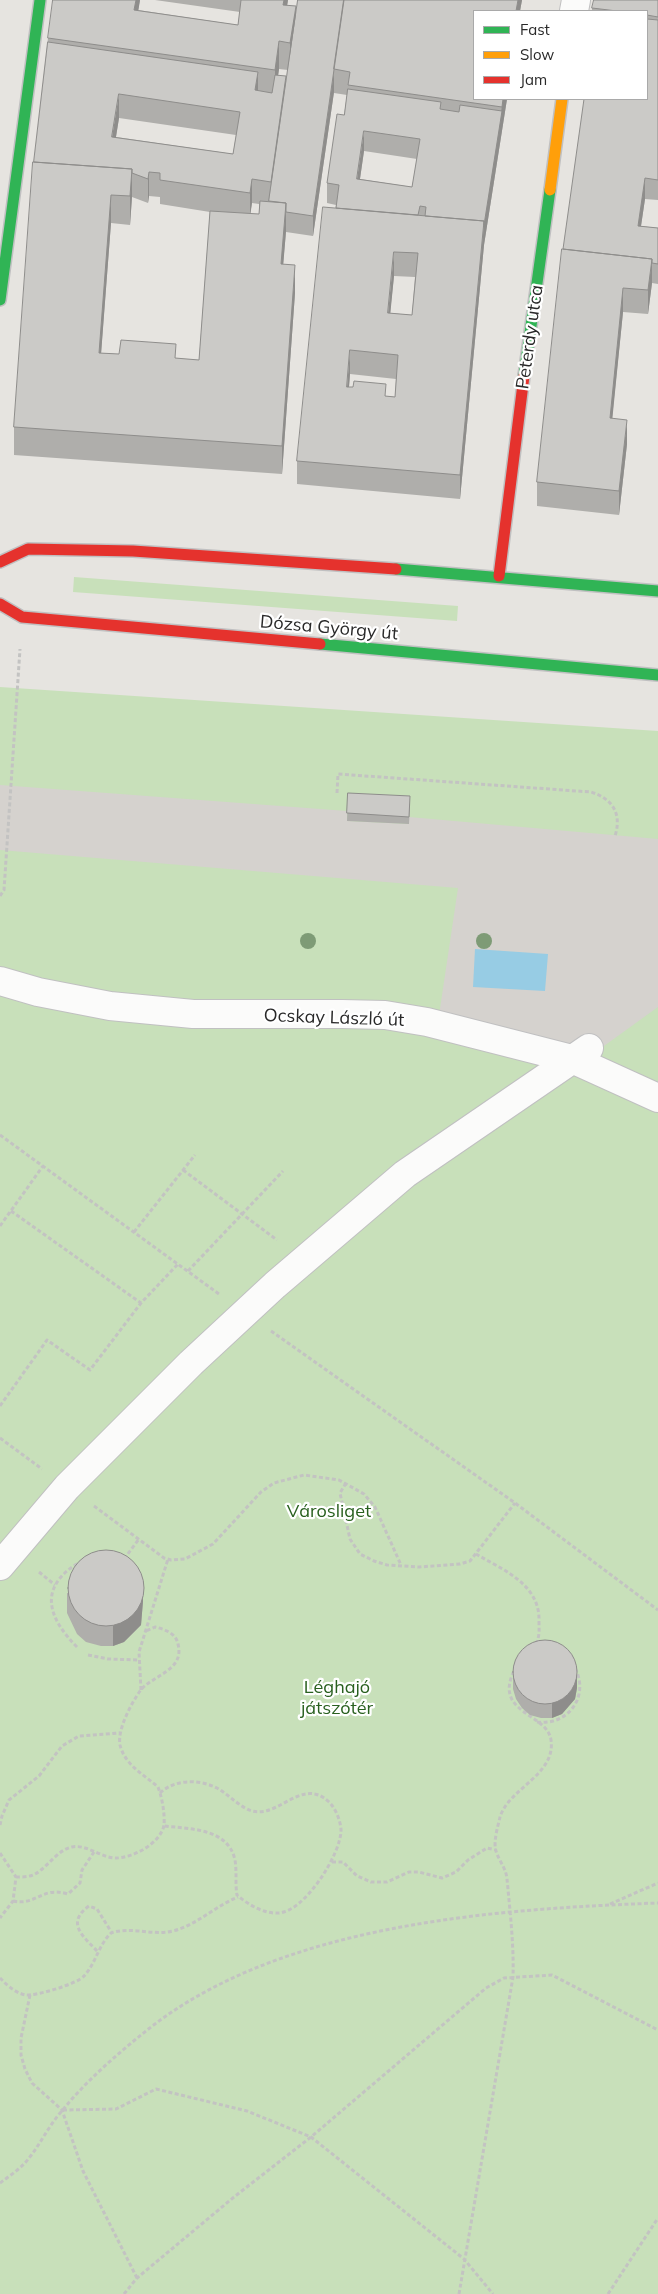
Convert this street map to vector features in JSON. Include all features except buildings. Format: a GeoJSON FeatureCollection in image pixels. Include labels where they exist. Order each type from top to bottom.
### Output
{"type":"FeatureCollection","features":[{"type":"Feature","properties":{"kind":"main road"},"geometry":{"type":"LineString","coordinates":[[0,300],[40,0]]}},
{"type":"Feature","properties":{"kind":"main road","name":"Peterdy utca"},"geometry":{"type":"LineString","coordinates":[[499,576],[562,100]]}},
{"type":"Feature","properties":{"kind":"main road"},"geometry":{"type":"LineString","coordinates":[[0,562],[28,549],[133,551],[499,576],[658,591]]}},
{"type":"Feature","properties":{"kind":"main road","name":"Dózsa György út"},"geometry":{"type":"LineString","coordinates":[[0,604],[22,617],[658,675]]}},
{"type":"Feature","properties":{"kind":"street","name":"Ocskay László út"},"geometry":{"type":"LineString","coordinates":[[0,981],[38,992],[110,1006],[193,1014],[385,1016],[580,1054],[658,1098]]}},
{"type":"Feature","properties":{"kind":"street"},"geometry":{"type":"LineString","coordinates":[[0,1566],[67,1486],[245,1312],[405,1174],[538,1085],[580,1054]]}},
{"type":"Feature","properties":{"kind":"path"},"geometry":{"type":"LineString","coordinates":[[0,896],[4,890],[20,649]]}},
{"type":"Feature","properties":{"kind":"path"},"geometry":{"type":"LineString","coordinates":[[337,793],[338,774],[591,792],[603,796],[616,810],[619,819],[616,836]]}},
{"type":"Feature","properties":{"kind":"path"},"geometry":{"type":"LineString","coordinates":[[0,1136],[514,1504],[658,1610]]}},
{"type":"Feature","properties":{"kind":"path"},"geometry":{"type":"LineString","coordinates":[[134,1232],[196,1156]]}},
{"type":"Feature","properties":{"kind":"path"},"geometry":{"type":"LineString","coordinates":[[0,1226],[43,1166]]}},
{"type":"Feature","properties":{"kind":"path"},"geometry":{"type":"LineString","coordinates":[[183,1170],[304,1260]]}},
{"type":"Feature","properties":{"kind":"path"},"geometry":{"type":"LineString","coordinates":[[188,1271],[283,1171]]}},
{"type":"Feature","properties":{"kind":"path"},"geometry":{"type":"LineString","coordinates":[[11,1211],[141,1303]]}},
{"type":"Feature","properties":{"kind":"path"},"geometry":{"type":"LineString","coordinates":[[0,1406],[47,1340],[90,1370],[141,1303],[178,1264]]}},
{"type":"Feature","properties":{"kind":"path"},"geometry":{"type":"LineString","coordinates":[[0,1438],[168,1560],[185,1559],[213,1544],[261,1492],[274,1483],[304,1475],[339,1480],[364,1494],[375,1507],[401,1565]]}},
{"type":"Feature","properties":{"kind":"path"},"geometry":{"type":"LineString","coordinates":[[346,1483],[340,1493],[341,1504],[352,1543],[360,1554],[387,1565],[425,1566],[460,1564],[470,1561],[514,1504]]}},
{"type":"Feature","properties":{"kind":"path"},"geometry":{"type":"LineString","coordinates":[[119,1557],[124,1559],[139,1539]]}},
{"type":"Feature","properties":{"kind":"path"},"geometry":{"type":"LineString","coordinates":[[476,1554],[514,1575],[532,1595],[538,1605],[539,1616],[539,1638],[534,1647]]}},
{"type":"Feature","properties":{"kind":"path"},"geometry":{"type":"LineString","coordinates":[[16,1877],[34,1874],[71,1847],[84,1847],[115,1858],[132,1856],[146,1847],[164,1826],[158,1787],[134,1769],[125,1757],[120,1745],[120,1733],[141,1690],[139,1652],[168,1560]]}},
{"type":"Feature","properties":{"kind":"path"},"geometry":{"type":"LineString","coordinates":[[77,1647],[58,1626],[53,1616],[52,1596],[55,1585],[62,1576],[82,1561]]}},
{"type":"Feature","properties":{"kind":"path"},"geometry":{"type":"LineString","coordinates":[[141,1690],[168,1672],[177,1661],[180,1650],[177,1640],[166,1630],[155,1627],[146,1631]]}},
{"type":"Feature","properties":{"kind":"path"},"geometry":{"type":"LineString","coordinates":[[88,1655],[108,1659],[139,1660]]}},
{"type":"Feature","properties":{"kind":"path"},"geometry":{"type":"LineString","coordinates":[[459,2294],[513,1977],[514,1954],[506,1872],[496,1850],[495,1841],[505,1806],[510,1799],[538,1774],[546,1763],[551,1740],[546,1729],[525,1715],[512,1698],[510,1686],[520,1659]]}},
{"type":"Feature","properties":{"kind":"path"},"geometry":{"type":"LineString","coordinates":[[536,1722],[555,1721],[574,1708],[579,1699],[580,1682],[573,1664]]}},
{"type":"Feature","properties":{"kind":"path"},"geometry":{"type":"LineString","coordinates":[[0,1825],[9,1800],[39,1776],[62,1746],[80,1736],[120,1733]]}},
{"type":"Feature","properties":{"kind":"path"},"geometry":{"type":"LineString","coordinates":[[160,1793],[175,1783],[205,1784],[216,1788],[244,1808],[260,1813],[269,1811],[310,1792],[322,1796],[330,1803],[338,1815],[341,1829],[340,1843],[331,1862],[304,1899],[286,1912],[277,1914],[264,1911],[238,1896]]}},
{"type":"Feature","properties":{"kind":"path"},"geometry":{"type":"LineString","coordinates":[[164,1826],[210,1832],[220,1838],[229,1847],[234,1858],[238,1896]]}},
{"type":"Feature","properties":{"kind":"path"},"geometry":{"type":"LineString","coordinates":[[331,1862],[343,1862],[357,1876],[370,1882],[387,1882],[409,1872],[419,1872],[442,1878],[456,1872],[468,1860],[487,1848],[496,1850]]}},
{"type":"Feature","properties":{"kind":"path"},"geometry":{"type":"LineString","coordinates":[[13,1901],[29,1902],[44,1892],[54,1891],[68,1894],[80,1883],[82,1870],[94,1852]]}},
{"type":"Feature","properties":{"kind":"path"},"geometry":{"type":"LineString","coordinates":[[0,1853],[16,1877],[13,1901],[0,1918]]}},
{"type":"Feature","properties":{"kind":"path"},"geometry":{"type":"LineString","coordinates":[[607,1905],[658,1883]]}},
{"type":"Feature","properties":{"kind":"path"},"geometry":{"type":"LineString","coordinates":[[0,1978],[19,1993],[30,1995],[76,1983],[86,1974],[97,1951],[112,1933],[131,1931],[161,1933],[183,1928],[223,1902],[238,1896]]}},
{"type":"Feature","properties":{"kind":"path"},"geometry":{"type":"LineString","coordinates":[[0,2183],[24,2164],[62,2110],[98,2073],[146,2030],[190,2000],[253,1969],[332,1942],[429,1923],[607,1905],[658,1903]]}},
{"type":"Feature","properties":{"kind":"path"},"geometry":{"type":"LineString","coordinates":[[97,1951],[81,1934],[78,1928],[78,1917],[82,1911],[89,1906],[98,1909],[112,1933]]}},
{"type":"Feature","properties":{"kind":"path"},"geometry":{"type":"LineString","coordinates":[[124,2294],[137,2278],[234,2197],[311,2137],[486,1988],[504,1978],[552,1975],[658,2030]]}},
{"type":"Feature","properties":{"kind":"path"},"geometry":{"type":"LineString","coordinates":[[30,1995],[21,2038],[21,2055],[32,2083],[62,2110],[83,2171],[137,2278]]}},
{"type":"Feature","properties":{"kind":"path"},"geometry":{"type":"LineString","coordinates":[[62,2110],[116,2109],[156,2089],[247,2111],[311,2137],[464,2259],[493,2294]]}},
{"type":"Feature","properties":{"kind":"path"},"geometry":{"type":"LineString","coordinates":[[608,2294],[658,2218]]}},
{"type":"Feature","properties":{"kind":"green space"},"geometry":{"type":"Polygon","coordinates":[[[74,577],[458,606],[457,621],[73,592],[74,577]]]}},
{"type":"Feature","properties":{"kind":"green space","name":"Városliget"},"geometry":{"type":"Polygon","coordinates":[[[0,687],[658,731],[658,2294],[0,2294],[0,687]]]}},
{"type":"Feature","properties":{"kind":"shaded area"},"geometry":{"type":"Polygon","coordinates":[[[0,785],[347,811],[347,821],[409,824],[409,817],[658,839],[658,1007],[597,1051],[438,1022],[458,888],[0,850],[0,785]]]}},
{"type":"Feature","properties":{"kind":"water"},"geometry":{"type":"Polygon","coordinates":[[[475,949],[548,954],[545,991],[473,987],[475,949]]]}},
{"type":"Feature","properties":{"kind":"traffic: fast"},"geometry":{"type":"LineString","coordinates":[[0,300],[40,0]]}},
{"type":"Feature","properties":{"kind":"traffic: fast"},"geometry":{"type":"LineString","coordinates":[[524,376],[550,190]]}},
{"type":"Feature","properties":{"kind":"traffic: fast"},"geometry":{"type":"LineString","coordinates":[[396,569],[658,591]]}},
{"type":"Feature","properties":{"kind":"traffic: fast"},"geometry":{"type":"LineString","coordinates":[[320,644],[658,675]]}},
{"type":"Feature","properties":{"kind":"traffic: slow"},"geometry":{"type":"LineString","coordinates":[[550,190],[562,100]]}},
{"type":"Feature","properties":{"kind":"traffic: jam"},"geometry":{"type":"LineString","coordinates":[[499,576],[524,376]]}},
{"type":"Feature","properties":{"kind":"traffic: jam"},"geometry":{"type":"LineString","coordinates":[[0,562],[28,549],[133,551],[396,569]]}},
{"type":"Feature","properties":{"kind":"traffic: jam"},"geometry":{"type":"LineString","coordinates":[[0,604],[22,617],[320,644]]}},
{"type":"Feature","properties":{"kind":"park label","name":"Léghajó játszótér"},"geometry":{"type":"Point","coordinates":[337,1698]}}]}
